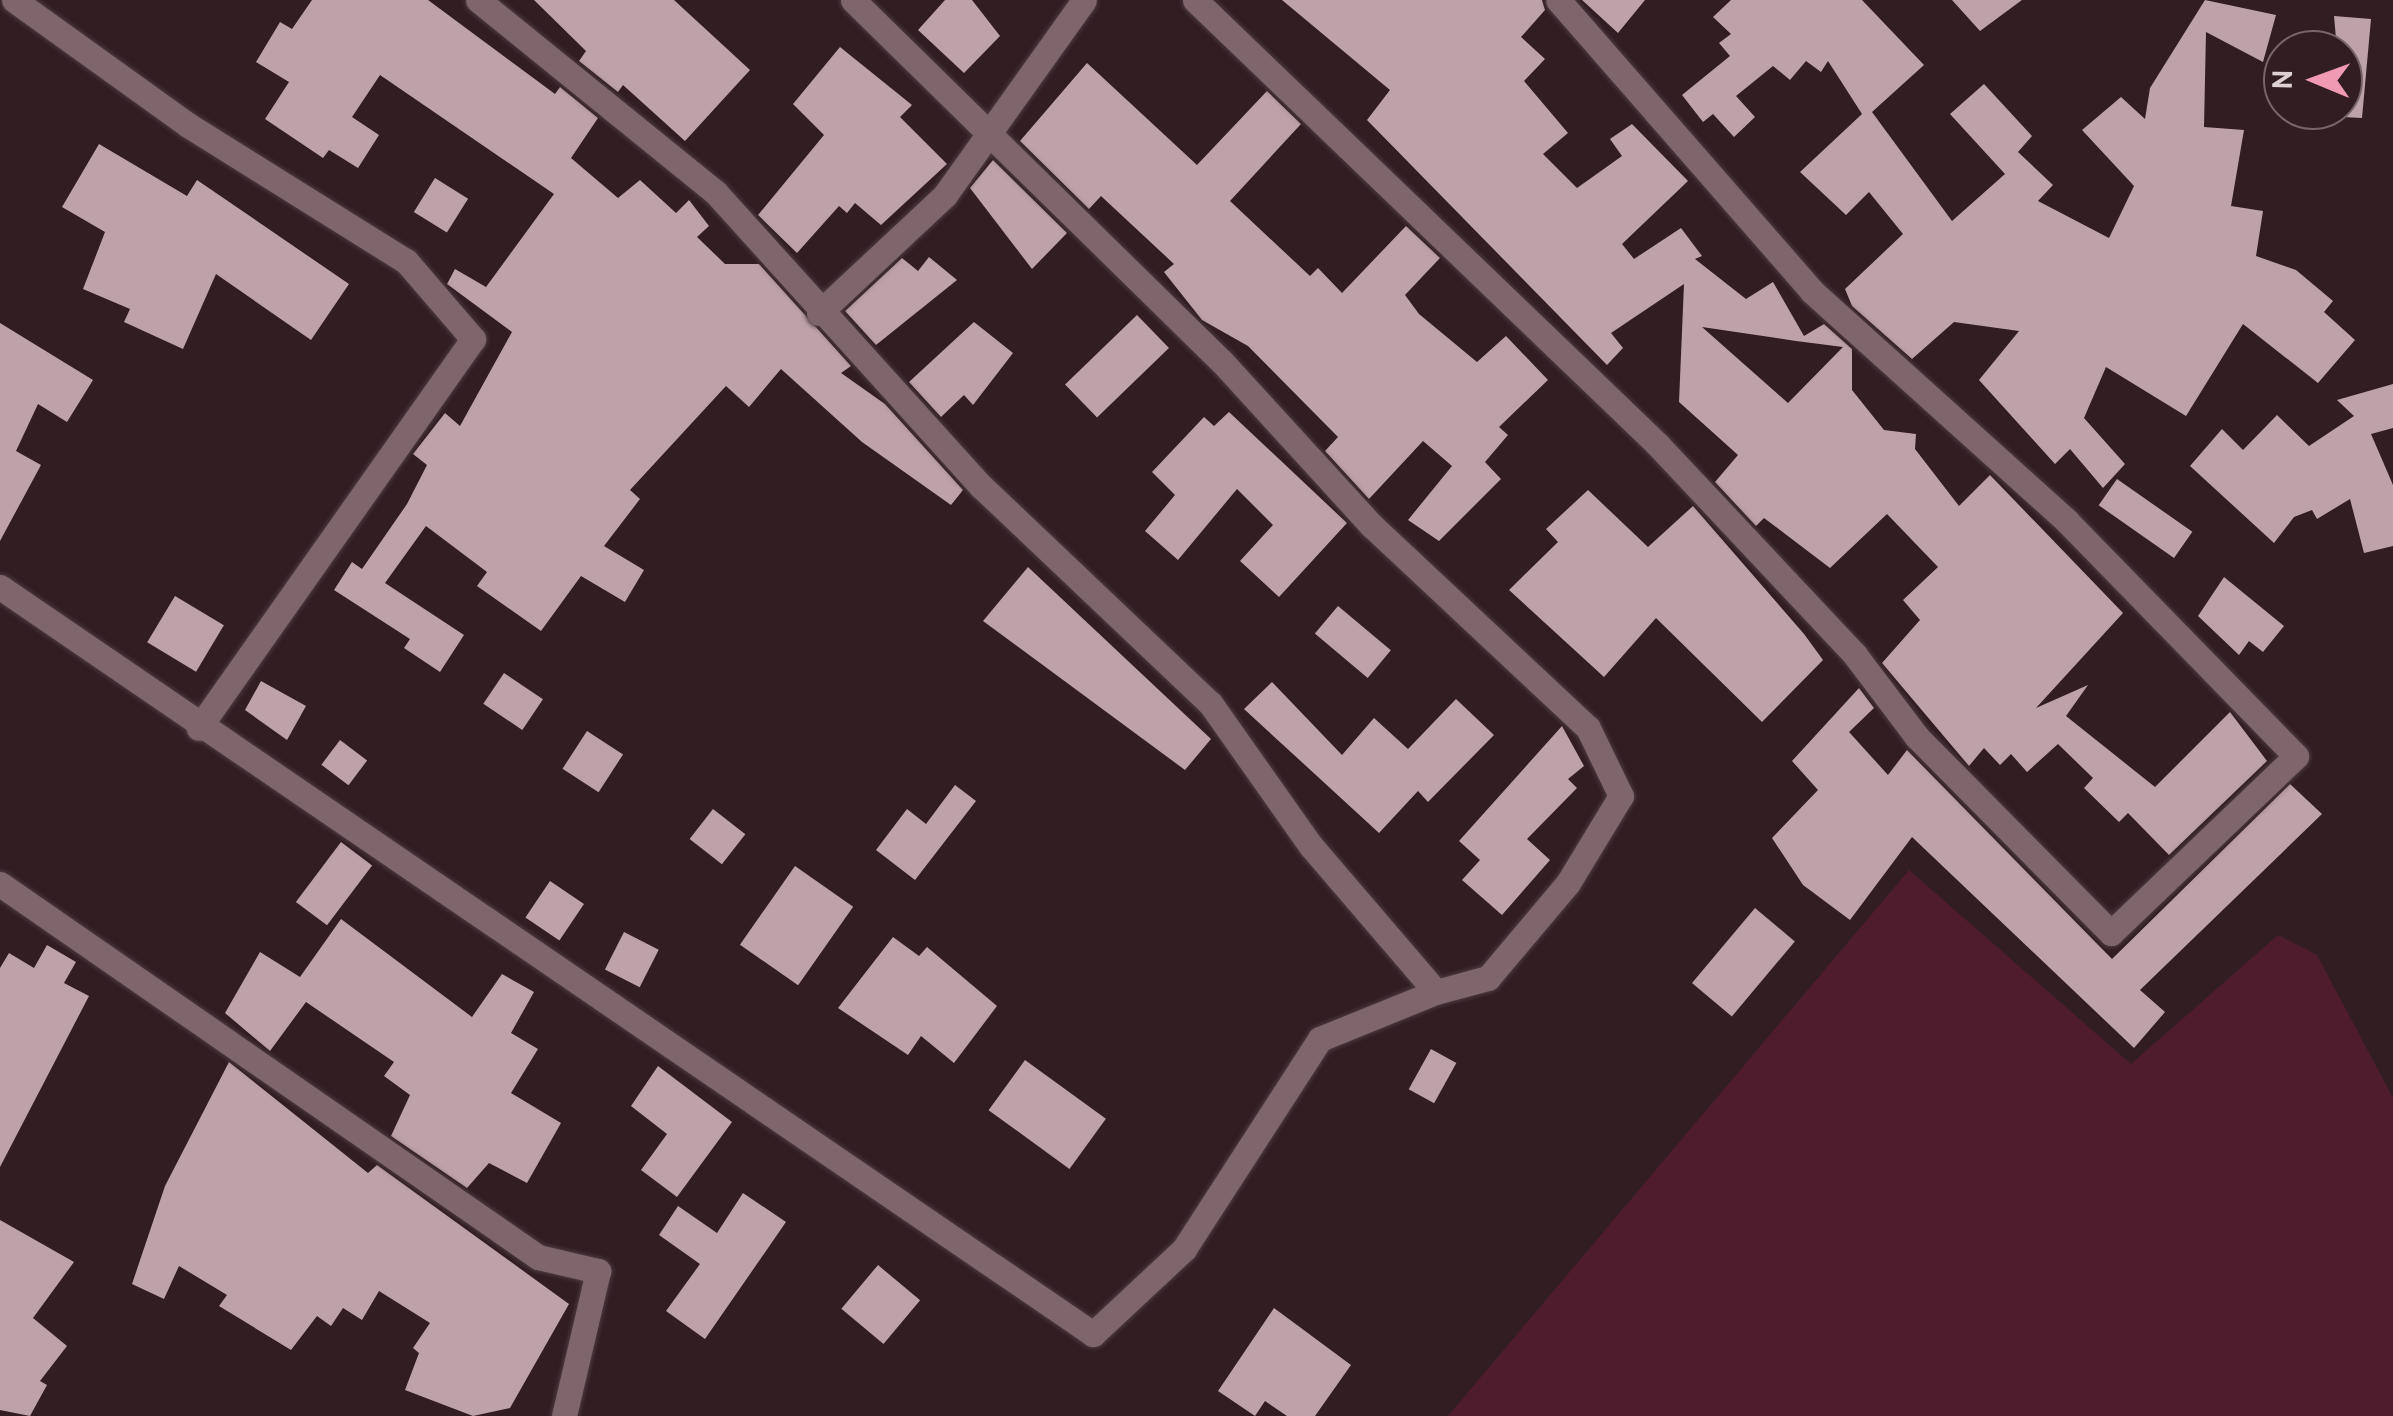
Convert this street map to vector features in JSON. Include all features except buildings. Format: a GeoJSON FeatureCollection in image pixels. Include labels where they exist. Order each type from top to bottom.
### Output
{"type":"FeatureCollection","features":[{"type":"Feature","properties":{"kind":"street"},"geometry":{"type":"LineString","coordinates":[[14,0],[188,126],[406,262],[473,340],[199,728]]}},
{"type":"Feature","properties":{"kind":"street"},"geometry":{"type":"LineString","coordinates":[[478,0],[716,193],[819,313],[982,487],[1210,703],[1310,846],[1436,992]]}},
{"type":"Feature","properties":{"kind":"street"},"geometry":{"type":"LineString","coordinates":[[0,587],[199,728],[1093,1334],[1184,1248],[1320,1038],[1436,992],[1488,978],[1568,883],[1621,796],[1588,728],[1372,526],[1222,362],[853,0]]}},
{"type":"Feature","properties":{"kind":"street"},"geometry":{"type":"LineString","coordinates":[[819,313],[945,194],[985,130],[1084,0]]}},
{"type":"Feature","properties":{"kind":"street"},"geometry":{"type":"LineString","coordinates":[[1196,0],[1658,445],[1855,656],[1917,737],[2111,933],[2296,756],[2067,521],[1812,291],[1558,0]]}},
{"type":"Feature","properties":{"kind":"street"},"geometry":{"type":"LineString","coordinates":[[0,884],[538,1257],[598,1271],[564,1416]]}},
{"type":"Feature","properties":{"kind":"shaded area"},"geometry":{"type":"Polygon","coordinates":[[[1909,870],[2131,1064],[2278,935],[2317,955],[2393,1098],[2393,1416],[1448,1416],[1909,870]]]}}]}
